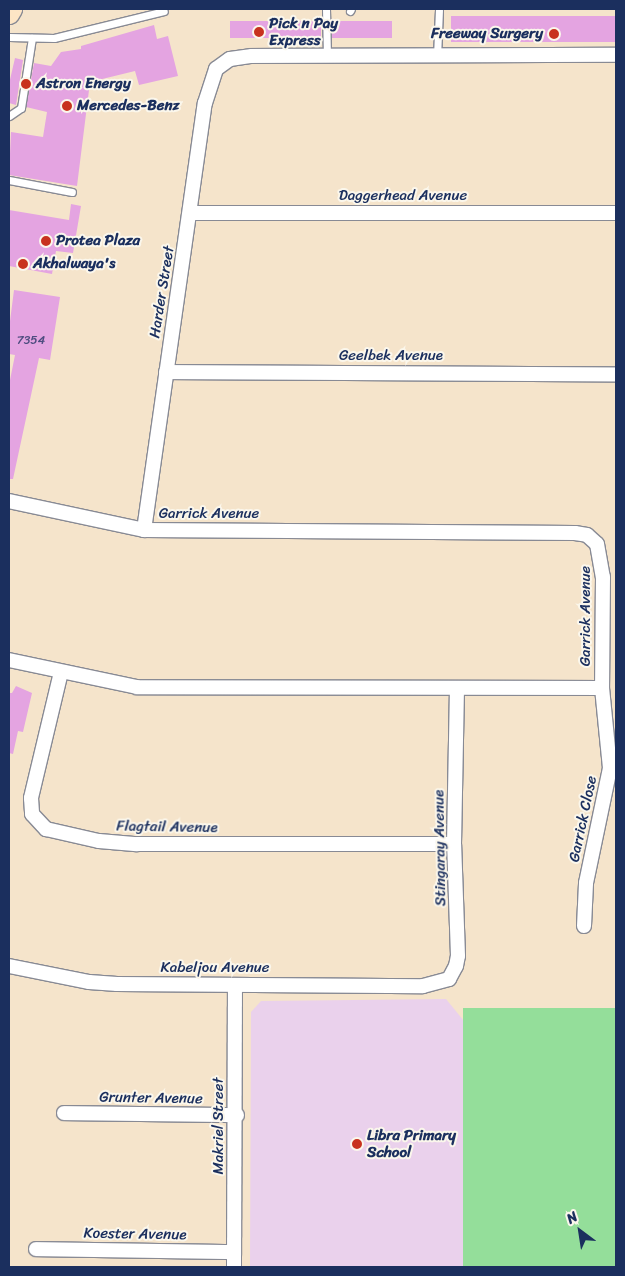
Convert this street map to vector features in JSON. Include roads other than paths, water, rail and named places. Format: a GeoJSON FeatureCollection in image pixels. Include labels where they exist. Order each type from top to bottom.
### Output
{"type":"FeatureCollection","features":[{"type":"Feature","properties":{"kind":"main road"},"geometry":{"type":"LineString","coordinates":[[9,14],[12,9]]}},
{"type":"Feature","properties":{"kind":"street"},"geometry":{"type":"LineString","coordinates":[[327,56],[616,55]]}},
{"type":"Feature","properties":{"kind":"street","name":"Harder Street"},"geometry":{"type":"LineString","coordinates":[[144,530],[208,85],[212,74],[221,64],[239,56],[327,56]]}},
{"type":"Feature","properties":{"kind":"street","name":"Daggerhead Avenue"},"geometry":{"type":"LineString","coordinates":[[191,213],[616,213]]}},
{"type":"Feature","properties":{"kind":"street","name":"Geelbek Avenue"},"geometry":{"type":"LineString","coordinates":[[166,372],[616,374]]}},
{"type":"Feature","properties":{"kind":"street","name":"Garrick Avenue"},"geometry":{"type":"LineString","coordinates":[[9,501],[144,530],[587,535],[598,544],[602,560],[602,688],[137,688],[9,660]]}},
{"type":"Feature","properties":{"kind":"street","name":"Flagtail Avenue"},"geometry":{"type":"LineString","coordinates":[[61,672],[31,798],[32,814],[46,828],[99,841],[128,844],[454,844]]}},
{"type":"Feature","properties":{"kind":"street","name":"Stingaray Avenue"},"geometry":{"type":"LineString","coordinates":[[423,986],[442,982],[456,966],[454,844],[457,688]]}},
{"type":"Feature","properties":{"kind":"street","name":"Garrick Close"},"geometry":{"type":"LineString","coordinates":[[584,926],[586,883],[610,768],[602,688]]}},
{"type":"Feature","properties":{"kind":"street","name":"Kabeljou Avenue"},"geometry":{"type":"LineString","coordinates":[[9,966],[102,984],[423,986]]}},
{"type":"Feature","properties":{"kind":"street","name":"Makriel Street"},"geometry":{"type":"LineString","coordinates":[[234,1267],[235,984]]}},
{"type":"Feature","properties":{"kind":"street","name":"Grunter Avenue"},"geometry":{"type":"LineString","coordinates":[[64,1114],[236,1115]]}},
{"type":"Feature","properties":{"kind":"street","name":"Koester Avenue"},"geometry":{"type":"LineString","coordinates":[[36,1249],[234,1252]]}},
{"type":"Feature","properties":{"kind":"lane"},"geometry":{"type":"LineString","coordinates":[[326,9],[327,56]]}},
{"type":"Feature","properties":{"kind":"lane"},"geometry":{"type":"LineString","coordinates":[[436,57],[439,10]]}},
{"type":"Feature","properties":{"kind":"lane"},"geometry":{"type":"LineString","coordinates":[[9,38],[68,36],[164,11]]}},
{"type":"Feature","properties":{"kind":"lane"},"geometry":{"type":"LineString","coordinates":[[9,116],[20,108],[32,38]]}},
{"type":"Feature","properties":{"kind":"lane"},"geometry":{"type":"LineString","coordinates":[[9,180],[72,192]]}},
{"type":"Feature","properties":{"kind":"place","name":"Pick n Pay Express"},"geometry":{"type":"Point","coordinates":[259,32]}},
{"type":"Feature","properties":{"kind":"place","name":"Freeway Surgery"},"geometry":{"type":"Point","coordinates":[554,34]}},
{"type":"Feature","properties":{"kind":"place","name":"Astron Energy"},"geometry":{"type":"Point","coordinates":[26,84]}},
{"type":"Feature","properties":{"kind":"place","name":"Mercedes-Benz"},"geometry":{"type":"Point","coordinates":[67,106]}},
{"type":"Feature","properties":{"kind":"place","name":"Protea Plaza"},"geometry":{"type":"Point","coordinates":[46,241]}},
{"type":"Feature","properties":{"kind":"place","name":"Akhalwaya's"},"geometry":{"type":"Point","coordinates":[23,264]}},
{"type":"Feature","properties":{"kind":"place","name":"Libra Primary School"},"geometry":{"type":"Point","coordinates":[357,1144]}}]}
